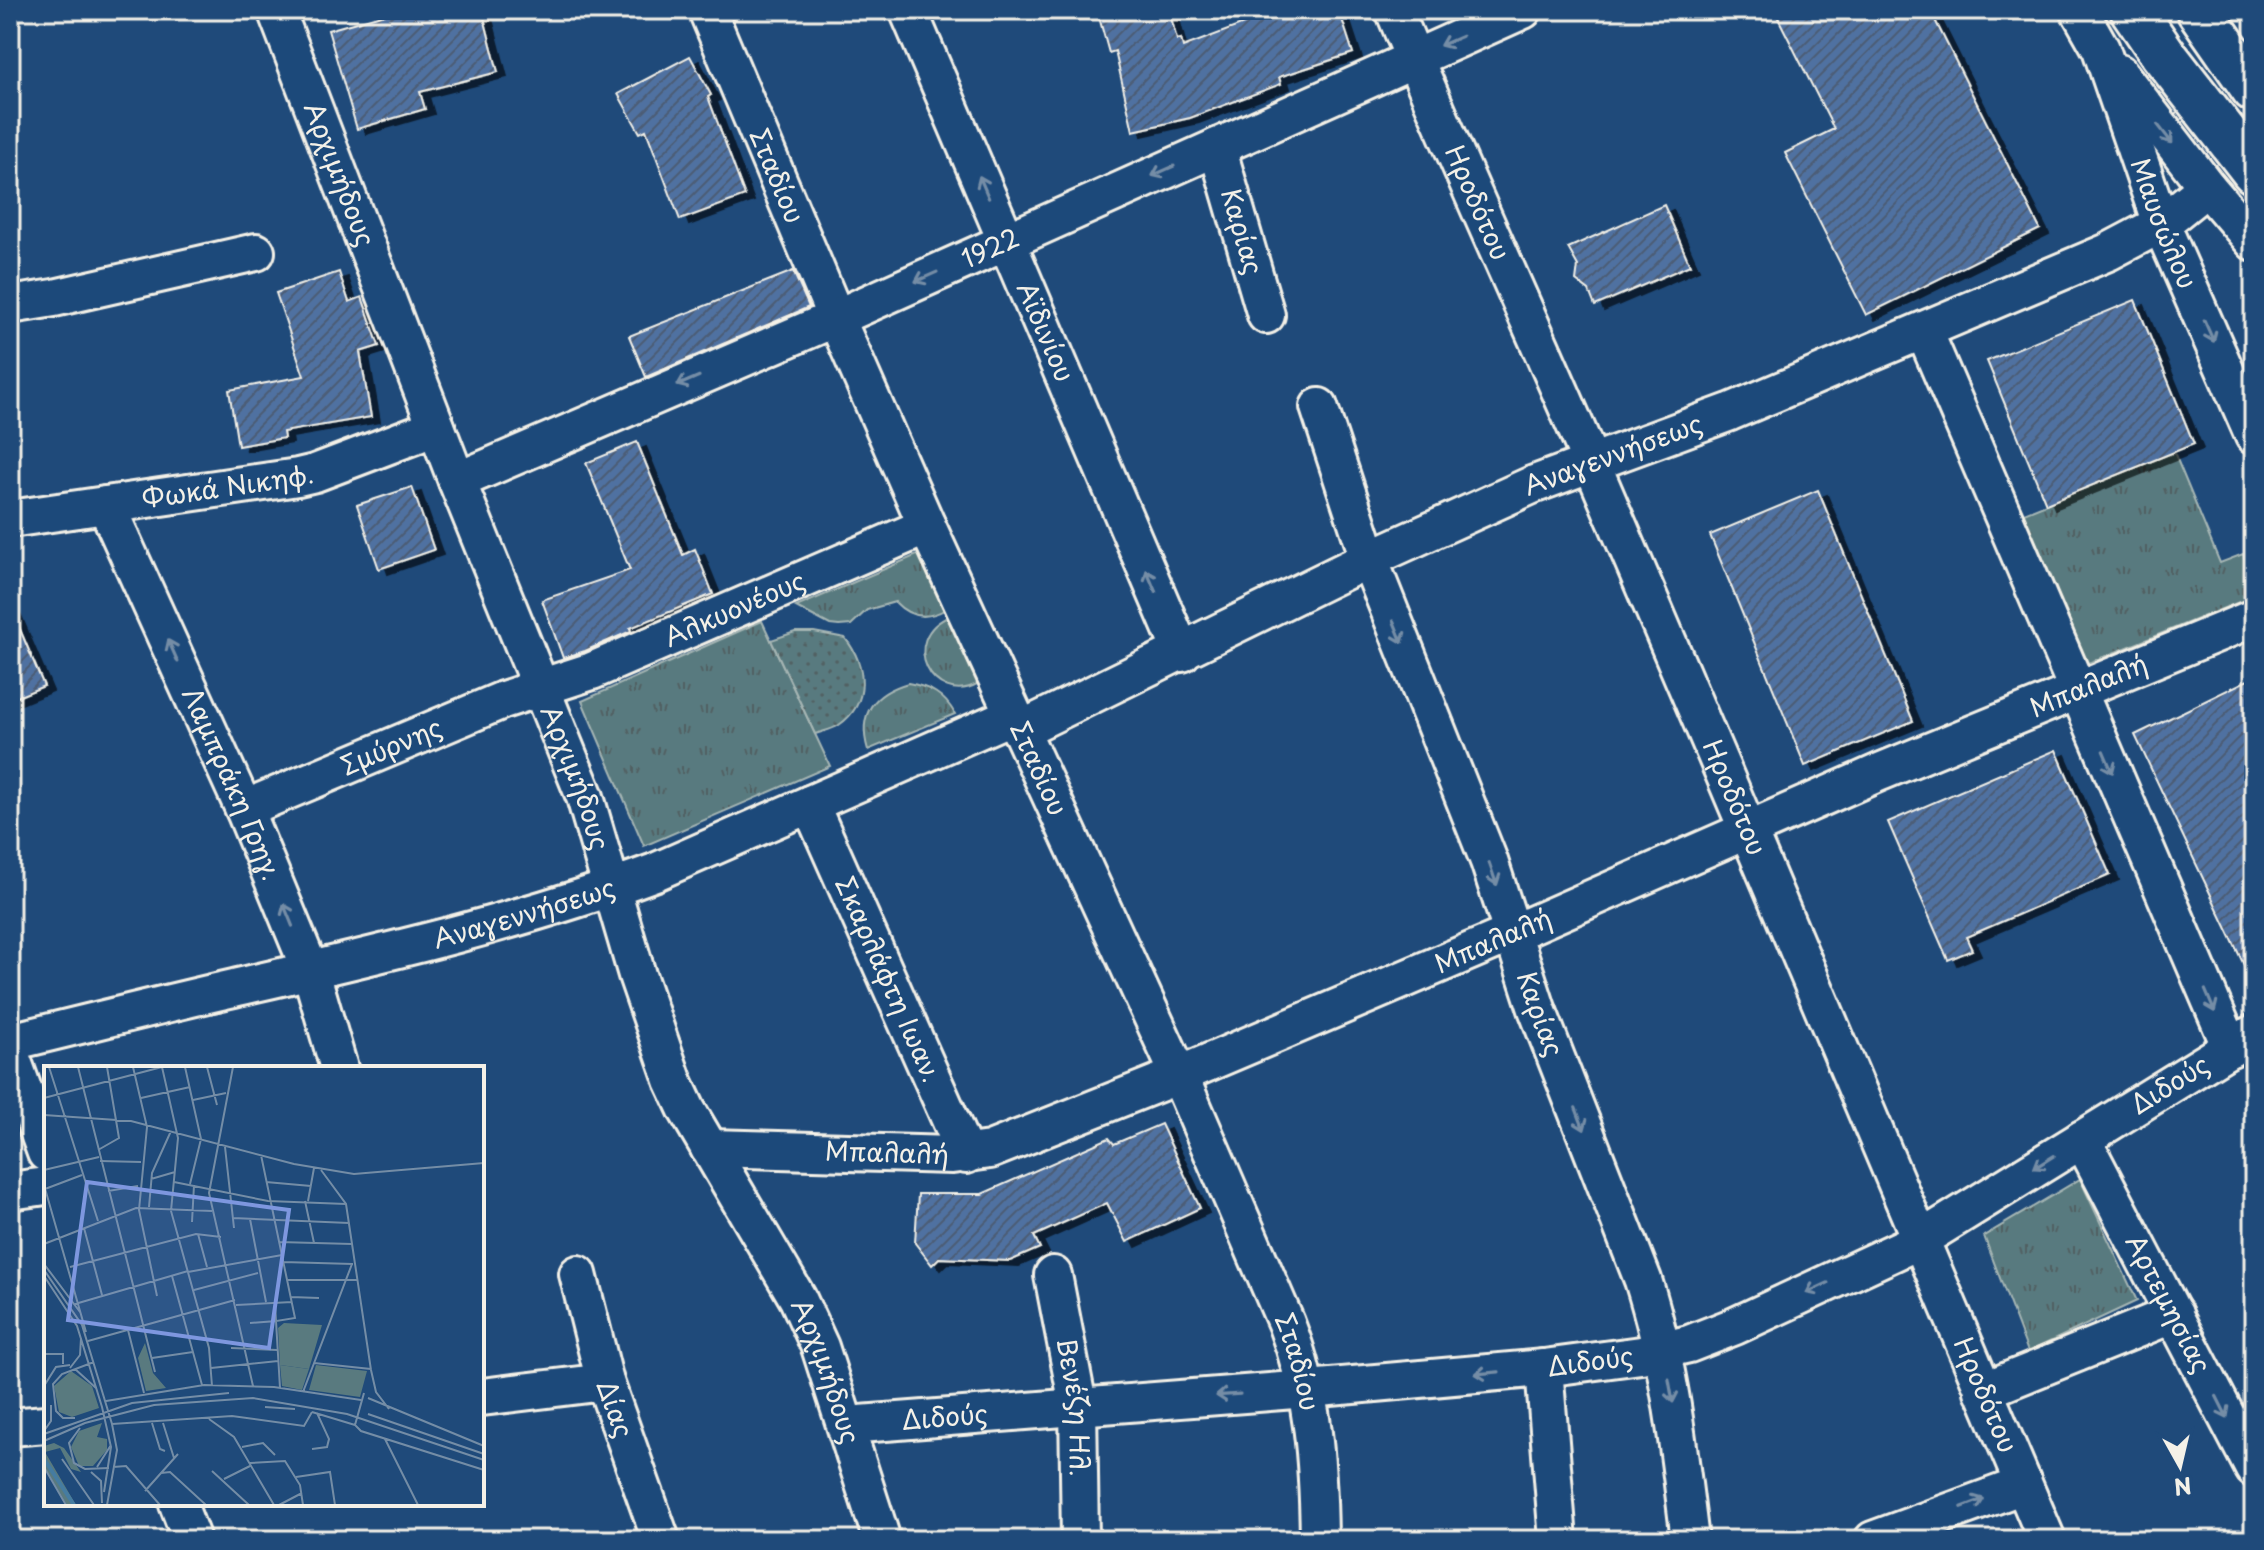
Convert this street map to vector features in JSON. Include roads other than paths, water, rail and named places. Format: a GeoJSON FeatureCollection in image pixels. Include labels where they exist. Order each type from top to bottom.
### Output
{"type":"FeatureCollection","features":[{"type":"Feature","properties":{"kind":"main road"},"geometry":{"type":"LineString","coordinates":[[2133,10],[2178,74],[2254,171]]}},
{"type":"Feature","properties":{"kind":"main road"},"geometry":{"type":"LineString","coordinates":[[2199,10],[2254,89]]}},
{"type":"Feature","properties":{"kind":"street","name":"Αρχιμήδους"},"geometry":{"type":"LineString","coordinates":[[276,10],[457,481],[585,797],[637,975],[673,1080],[709,1148],[798,1299],[820,1347],[882,1540]]}},
{"type":"Feature","properties":{"kind":"street","name":"Σταδίου"},"geometry":{"type":"LineString","coordinates":[[707,10],[927,526],[1179,1075],[1286,1323],[1308,1389],[1314,1437],[1319,1540]]}},
{"type":"Feature","properties":{"kind":"street","name":"Αϊδινίου"},"geometry":{"type":"LineString","coordinates":[[908,10],[1182,653]]}},
{"type":"Feature","properties":{"kind":"street","name":"Ηροδότου"},"geometry":{"type":"LineString","coordinates":[[1394,10],[1591,462],[2047,1540]]}},
{"type":"Feature","properties":{"kind":"street","name":"1922"},"geometry":{"type":"LineString","coordinates":[[457,481],[836,318],[1523,10]]}},
{"type":"Feature","properties":{"kind":"street","name":"Μαυσώλου"},"geometry":{"type":"LineString","coordinates":[[2079,10],[2101,49],[2161,224],[2254,436]]}},
{"type":"Feature","properties":{"kind":"street"},"geometry":{"type":"LineString","coordinates":[[2101,49],[2207,187],[2254,242]]}},
{"type":"Feature","properties":{"kind":"street","name":"Καρίας"},"geometry":{"type":"LineString","coordinates":[[1217,147],[1266,315]]}},
{"type":"Feature","properties":{"kind":"street","name":"Αναγεννήσεως"},"geometry":{"type":"LineString","coordinates":[[10,1042],[311,972],[472,930],[613,888],[810,804],[1182,653],[1369,559],[1532,485],[1730,412],[2108,252],[2161,224],[2207,187]]}},
{"type":"Feature","properties":{"kind":"street"},"geometry":{"type":"LineString","coordinates":[[10,305],[54,298],[256,252]]}},
{"type":"Feature","properties":{"kind":"street"},"geometry":{"type":"LineString","coordinates":[[1924,331],[2077,691],[2242,1041]]}},
{"type":"Feature","properties":{"kind":"street","name":"Καρίας"},"geometry":{"type":"LineString","coordinates":[[1319,407],[1369,559],[1489,861],[1537,1009],[1643,1280],[1663,1350],[1676,1421],[1690,1540]]}},
{"type":"Feature","properties":{"kind":"street","name":"Φωκά Νικηφ."},"geometry":{"type":"LineString","coordinates":[[12,510],[106,505],[306,475],[436,427]]}},
{"type":"Feature","properties":{"kind":"street","name":"Λαμπράκη Γρηγ."},"geometry":{"type":"LineString","coordinates":[[106,505],[244,809],[311,972],[338,1066]]}},
{"type":"Feature","properties":{"kind":"street","name":"Αλκυονέους"},"geometry":{"type":"LineString","coordinates":[[541,687],[592,671],[927,526]]}},
{"type":"Feature","properties":{"kind":"street","name":"Μπαλαλή"},"geometry":{"type":"LineString","coordinates":[[709,1148],[966,1155],[990,1150],[1179,1075],[1747,830],[2254,618]]}},
{"type":"Feature","properties":{"kind":"street","name":"Σμύρνης"},"geometry":{"type":"LineString","coordinates":[[244,809],[503,700],[541,687]]}},
{"type":"Feature","properties":{"kind":"street","name":"Σκαρλάφτη Ιωαν."},"geometry":{"type":"LineString","coordinates":[[810,804],[966,1155]]}},
{"type":"Feature","properties":{"kind":"street","name":"Διδούς"},"geometry":{"type":"LineString","coordinates":[[847,1425],[1544,1368],[1663,1350],[1735,1326],[1918,1241],[2242,1041]]}},
{"type":"Feature","properties":{"kind":"street"},"geometry":{"type":"LineString","coordinates":[[10,1053],[44,1147]]}},
{"type":"Feature","properties":{"kind":"street","name":"Αρτεμησίας"},"geometry":{"type":"LineString","coordinates":[[2082,1139],[2254,1469]]}},
{"type":"Feature","properties":{"kind":"street"},"geometry":{"type":"LineString","coordinates":[[10,1191],[44,1186]]}},
{"type":"Feature","properties":{"kind":"street","name":"Δίας"},"geometry":{"type":"LineString","coordinates":[[578,1274],[605,1382],[661,1540]]}},
{"type":"Feature","properties":{"kind":"street","name":"Βενέζη Ηλ."},"geometry":{"type":"LineString","coordinates":[[1053,1275],[1078,1405],[1080,1540]]}},
{"type":"Feature","properties":{"kind":"street"},"geometry":{"type":"LineString","coordinates":[[1983,1391],[2174,1314]]}},
{"type":"Feature","properties":{"kind":"street"},"geometry":{"type":"LineString","coordinates":[[1544,1368],[1558,1540]]}},
{"type":"Feature","properties":{"kind":"street"},"geometry":{"type":"LineString","coordinates":[[484,1397],[605,1382]]}},
{"type":"Feature","properties":{"kind":"street"},"geometry":{"type":"LineString","coordinates":[[10,1427],[44,1424]]}},
{"type":"Feature","properties":{"kind":"street"},"geometry":{"type":"LineString","coordinates":[[1873,1540],[2023,1485]]}},
{"type":"Feature","properties":{"kind":"street"},"geometry":{"type":"LineString","coordinates":[[179,1506],[192,1540]]}}]}
